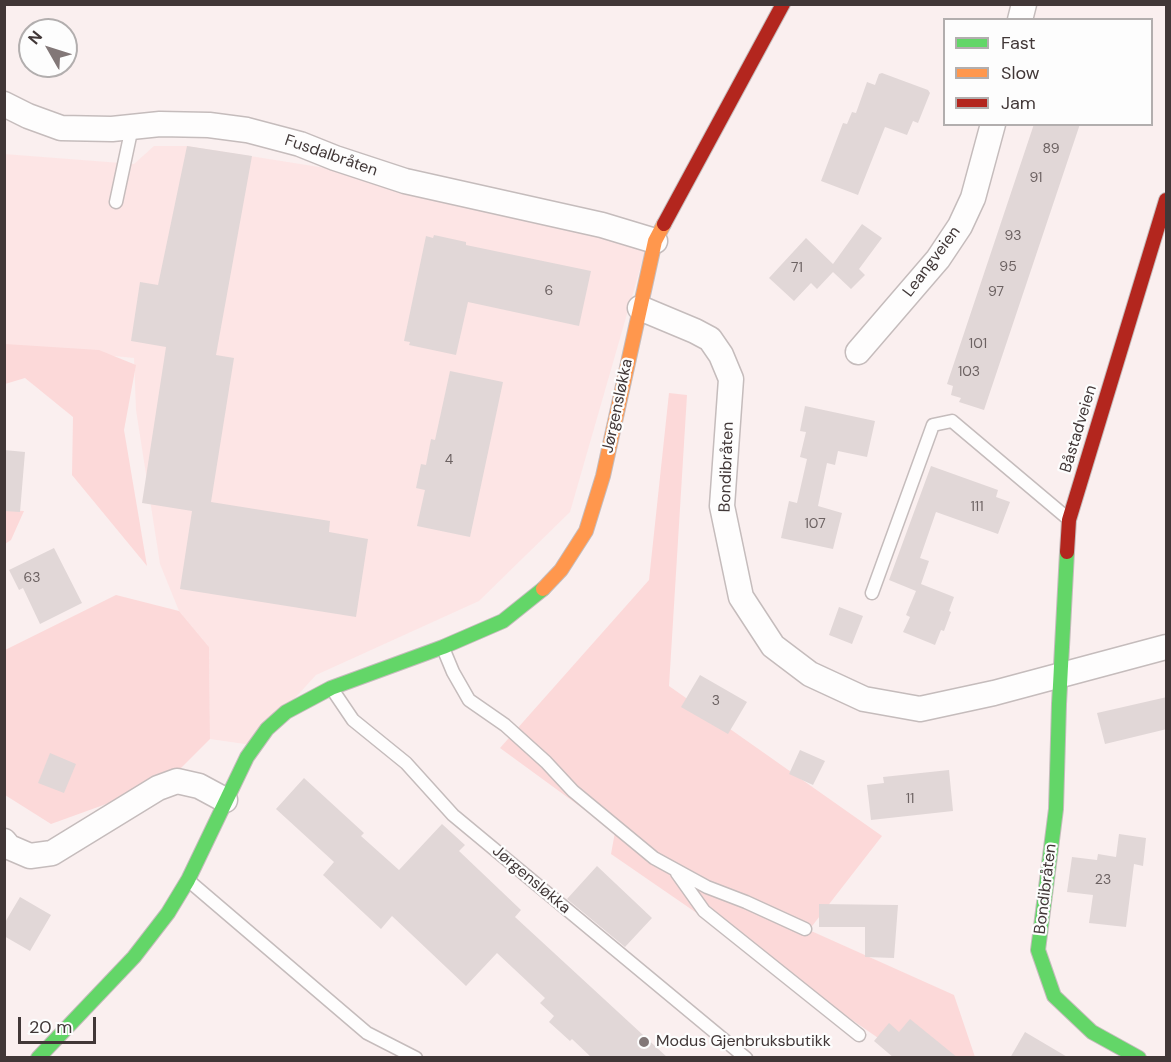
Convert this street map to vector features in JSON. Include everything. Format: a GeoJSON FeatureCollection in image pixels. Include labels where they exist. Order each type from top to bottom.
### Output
{"type":"FeatureCollection","features":[{"type":"Feature","properties":{"kind":"street","name":"Jørgensløkka"},"geometry":{"type":"LineString","coordinates":[[38,1058],[134,957],[168,913],[188,880],[247,757],[267,729],[286,712],[331,688],[443,647],[503,621],[536,596],[561,570],[586,531],[603,476],[655,241],[783,4]]}},
{"type":"Feature","properties":{"kind":"street","name":"Fusdalbråten"},"geometry":{"type":"LineString","coordinates":[[4,104],[61,128],[112,129],[160,124],[209,125],[247,130],[300,144],[405,181],[602,225],[655,241]]}},
{"type":"Feature","properties":{"kind":"street","name":"Leangveien"},"geometry":{"type":"LineString","coordinates":[[858,352],[938,259],[960,226],[973,198],[992,126]]}},
{"type":"Feature","properties":{"kind":"street","name":"Båstadveien"},"geometry":{"type":"LineString","coordinates":[[1061,674],[1069,520],[1166,200]]}},
{"type":"Feature","properties":{"kind":"street","name":"Bondibråten"},"geometry":{"type":"LineString","coordinates":[[640,308],[710,339],[725,363],[731,379],[722,506],[741,597],[772,646],[810,675],[864,699],[920,709],[994,693],[1167,647]]}},
{"type":"Feature","properties":{"kind":"street","name":"Bondibråten"},"geometry":{"type":"LineString","coordinates":[[1061,674],[1056,809],[1038,950],[1054,996],[1092,1032],[1139,1058]]}},
{"type":"Feature","properties":{"kind":"street"},"geometry":{"type":"LineString","coordinates":[[4,841],[9,847],[30,856],[52,853],[158,788],[177,781],[199,786],[225,800]]}},
{"type":"Feature","properties":{"kind":"lane"},"geometry":{"type":"LineString","coordinates":[[116,202],[132,127]]}},
{"type":"Feature","properties":{"kind":"lane"},"geometry":{"type":"LineString","coordinates":[[872,593],[933,425],[952,421],[1069,520]]}},
{"type":"Feature","properties":{"kind":"lane"},"geometry":{"type":"LineString","coordinates":[[443,647],[453,672],[469,700],[505,725],[546,762],[573,792],[654,858],[707,887],[805,929]]}},
{"type":"Feature","properties":{"kind":"lane","name":"Jørgensløkka"},"geometry":{"type":"LineString","coordinates":[[331,688],[353,720],[405,763],[453,815],[746,1058]]}},
{"type":"Feature","properties":{"kind":"lane"},"geometry":{"type":"LineString","coordinates":[[676,872],[704,911],[859,1035]]}},
{"type":"Feature","properties":{"kind":"lane"},"geometry":{"type":"LineString","coordinates":[[188,880],[367,1033],[416,1058]]}},
{"type":"Feature","properties":{"kind":"shaded area"},"geometry":{"type":"Polygon","coordinates":[[[154,146],[187,146],[382,177],[650,234],[570,512],[479,601],[316,675],[252,745],[210,739],[209,647],[179,611],[160,564],[136,410],[134,358],[5,345],[4,154],[134,164],[154,146]]]}},
{"type":"Feature","properties":{"kind":"shaded area"},"geometry":{"type":"Polygon","coordinates":[[[5,344],[99,350],[136,365],[124,430],[147,566],[72,475],[73,417],[25,378],[5,384],[5,344]]]}},
{"type":"Feature","properties":{"kind":"shaded area"},"geometry":{"type":"Polygon","coordinates":[[[669,393],[687,395],[669,686],[882,836],[809,930],[954,995],[975,1057],[898,1057],[884,1042],[611,854],[615,832],[500,748],[649,580],[669,393]]]}},
{"type":"Feature","properties":{"kind":"shaded area"},"geometry":{"type":"Polygon","coordinates":[[[5,510],[24,511],[11,540],[5,544],[5,510]]]}},
{"type":"Feature","properties":{"kind":"shaded area"},"geometry":{"type":"Polygon","coordinates":[[[116,595],[179,611],[209,647],[210,739],[167,782],[51,824],[5,795],[5,650],[116,595]]]}},
{"type":"Feature","properties":{"kind":"building"},"geometry":{"type":"Polygon","coordinates":[[[882,73],[928,90],[930,93],[918,123],[913,121],[907,135],[885,127],[858,195],[821,181],[843,123],[847,124],[852,112],[856,113],[867,82],[875,85],[879,74],[882,73]]]}},
{"type":"Feature","properties":{"kind":"building"},"geometry":{"type":"Polygon","coordinates":[[[1033,126],[1079,126],[984,410],[959,402],[961,398],[951,395],[953,386],[947,384],[1033,126]]]}},
{"type":"Feature","properties":{"kind":"building"},"geometry":{"type":"Polygon","coordinates":[[[187,146],[252,156],[216,355],[234,358],[211,502],[330,521],[329,532],[368,539],[356,617],[180,589],[192,511],[142,503],[166,347],[131,341],[140,282],[158,285],[187,146]]]}},
{"type":"Feature","properties":{"kind":"building"},"geometry":{"type":"Polygon","coordinates":[[[862,224],[882,238],[859,269],[865,275],[851,289],[833,272],[817,289],[811,283],[794,301],[769,278],[806,238],[833,264],[862,224]]]}},
{"type":"Feature","properties":{"kind":"building"},"geometry":{"type":"Polygon","coordinates":[[[434,235],[466,242],[466,245],[591,271],[579,326],[468,302],[456,355],[409,345],[410,342],[404,341],[426,236],[433,238],[434,235]]]}},
{"type":"Feature","properties":{"kind":"building"},"geometry":{"type":"Polygon","coordinates":[[[450,371],[503,382],[470,537],[417,526],[425,490],[416,488],[421,464],[426,465],[431,439],[435,440],[450,371]]]}},
{"type":"Feature","properties":{"kind":"building"},"geometry":{"type":"Polygon","coordinates":[[[805,406],[875,421],[867,457],[838,451],[835,465],[827,463],[818,506],[842,513],[833,549],[781,538],[789,501],[797,503],[807,459],[800,457],[806,432],[800,431],[805,406]]]}},
{"type":"Feature","properties":{"kind":"building"},"geometry":{"type":"Polygon","coordinates":[[[4,450],[25,452],[20,512],[4,511],[4,450]]]}},
{"type":"Feature","properties":{"kind":"building"},"geometry":{"type":"Polygon","coordinates":[[[931,466],[998,490],[996,497],[1010,502],[998,534],[936,512],[920,558],[929,561],[921,584],[954,597],[944,631],[941,630],[935,645],[903,632],[910,617],[906,615],[916,591],[889,580],[931,466]]]}},
{"type":"Feature","properties":{"kind":"building"},"geometry":{"type":"Polygon","coordinates":[[[54,548],[82,603],[40,624],[23,588],[19,590],[9,570],[54,548]]]}},
{"type":"Feature","properties":{"kind":"building"},"geometry":{"type":"Polygon","coordinates":[[[839,607],[863,616],[852,644],[829,635],[839,607]]]}},
{"type":"Feature","properties":{"kind":"building"},"geometry":{"type":"Polygon","coordinates":[[[700,675],[747,702],[728,734],[681,707],[700,675]]]}},
{"type":"Feature","properties":{"kind":"building"},"geometry":{"type":"Polygon","coordinates":[[[1167,697],[1167,729],[1105,744],[1097,713],[1167,697]]]}},
{"type":"Feature","properties":{"kind":"building"},"geometry":{"type":"Polygon","coordinates":[[[800,750],[825,761],[813,785],[789,774],[800,750]]]}},
{"type":"Feature","properties":{"kind":"building"},"geometry":{"type":"Polygon","coordinates":[[[50,753],[76,764],[64,793],[38,783],[50,753]]]}},
{"type":"Feature","properties":{"kind":"building"},"geometry":{"type":"Polygon","coordinates":[[[949,770],[953,811],[871,820],[867,785],[884,783],[883,777],[949,770]]]}},
{"type":"Feature","properties":{"kind":"building"},"geometry":{"type":"Polygon","coordinates":[[[304,778],[364,833],[361,836],[399,870],[442,824],[465,845],[459,851],[521,910],[515,917],[668,1058],[592,1058],[549,1022],[554,1016],[540,1003],[545,998],[497,953],[466,986],[392,916],[381,929],[323,875],[334,862],[276,809],[304,778]]]}},
{"type":"Feature","properties":{"kind":"building"},"geometry":{"type":"Polygon","coordinates":[[[1119,834],[1146,838],[1143,866],[1134,864],[1126,927],[1089,923],[1093,895],[1067,892],[1072,857],[1097,860],[1098,854],[1116,857],[1119,834]]]}},
{"type":"Feature","properties":{"kind":"building"},"geometry":{"type":"Polygon","coordinates":[[[597,866],[652,918],[625,947],[567,899],[597,866]]]}},
{"type":"Feature","properties":{"kind":"building"},"geometry":{"type":"Polygon","coordinates":[[[20,897],[51,915],[30,951],[4,936],[4,924],[20,897]]]}},
{"type":"Feature","properties":{"kind":"building"},"geometry":{"type":"Polygon","coordinates":[[[819,904],[898,905],[894,958],[865,957],[865,927],[819,927],[819,904]]]}},
{"type":"Feature","properties":{"kind":"building"},"geometry":{"type":"Polygon","coordinates":[[[910,1019],[958,1058],[894,1058],[874,1041],[889,1023],[899,1032],[910,1019]]]}},
{"type":"Feature","properties":{"kind":"building"},"geometry":{"type":"Polygon","coordinates":[[[1025,1032],[1069,1058],[1010,1058],[1025,1032]]]}},
{"type":"Feature","properties":{"kind":"traffic: fast"},"geometry":{"type":"LineString","coordinates":[[1067,552],[1056,809],[1038,950],[1054,996],[1092,1032],[1139,1058]]}},
{"type":"Feature","properties":{"kind":"traffic: fast"},"geometry":{"type":"LineString","coordinates":[[38,1058],[134,957],[168,913],[188,880],[247,757],[267,729],[286,712],[331,688],[443,647],[503,621],[543,589]]}},
{"type":"Feature","properties":{"kind":"traffic: slow"},"geometry":{"type":"LineString","coordinates":[[543,589],[561,570],[586,531],[603,476],[655,241],[664,224]]}},
{"type":"Feature","properties":{"kind":"traffic: jam"},"geometry":{"type":"LineString","coordinates":[[664,224],[783,4]]}},
{"type":"Feature","properties":{"kind":"traffic: jam"},"geometry":{"type":"LineString","coordinates":[[1067,552],[1069,520],[1166,200]]}},
{"type":"Feature","properties":{"kind":"place","name":"Modus Gjenbruksbutikk"},"geometry":{"type":"Point","coordinates":[644,1042]}}]}
